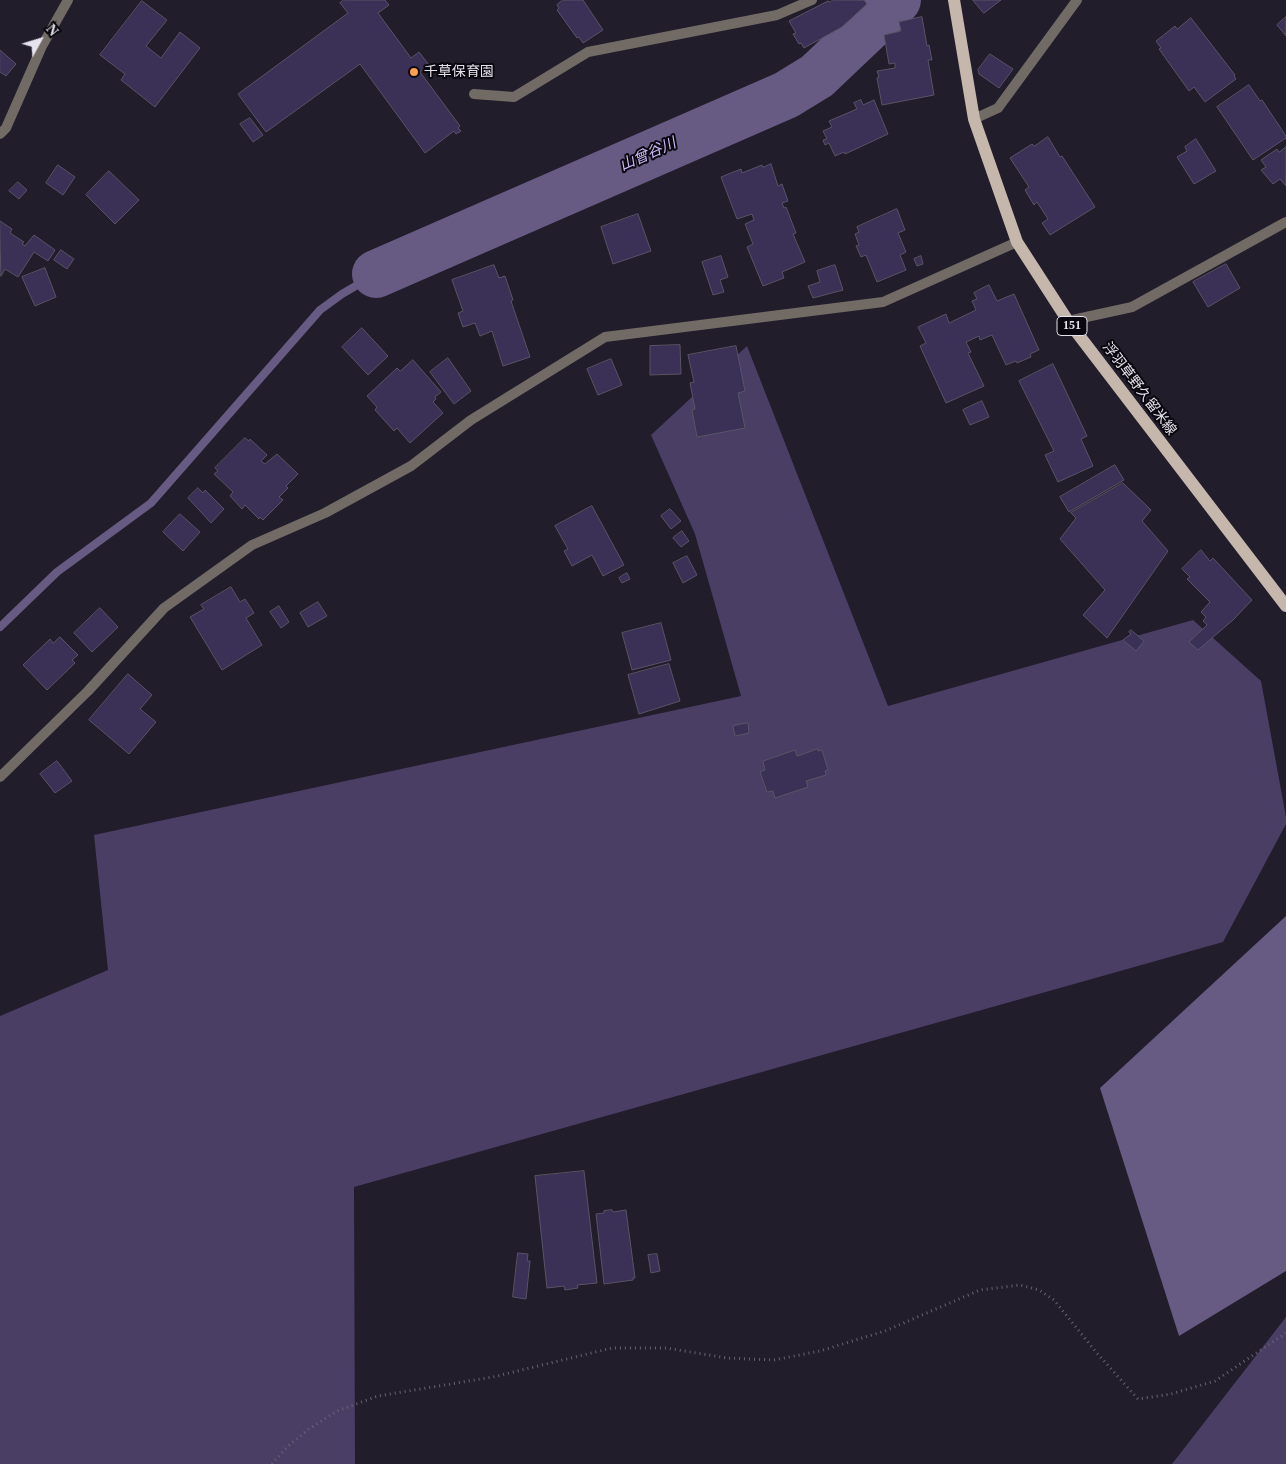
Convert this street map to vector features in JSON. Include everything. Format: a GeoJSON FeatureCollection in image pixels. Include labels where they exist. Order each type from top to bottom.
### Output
{"type":"FeatureCollection","features":[{"type":"Feature","properties":{"kind":"main road","name":"浮羽草野久留米線"},"geometry":{"type":"LineString","coordinates":[[954,0],[974,119],[1017,242],[1068,321],[1286,606]]}},
{"type":"Feature","properties":{"kind":"street"},"geometry":{"type":"LineString","coordinates":[[0,134],[6,128],[42,46],[68,0]]}},
{"type":"Feature","properties":{"kind":"street"},"geometry":{"type":"LineString","coordinates":[[474,94],[514,97],[588,52],[777,15],[812,0]]}},
{"type":"Feature","properties":{"kind":"street"},"geometry":{"type":"LineString","coordinates":[[974,119],[998,108],[1078,0]]}},
{"type":"Feature","properties":{"kind":"street"},"geometry":{"type":"LineString","coordinates":[[1068,321],[1132,307],[1286,222]]}},
{"type":"Feature","properties":{"kind":"street"},"geometry":{"type":"LineString","coordinates":[[0,777],[88,691],[164,608],[252,545],[324,513],[411,466],[471,420],[605,336],[743,321],[883,302],[1017,242]]}},
{"type":"Feature","properties":{"kind":"path"},"geometry":{"type":"LineString","coordinates":[[272,1464],[287,1447],[336,1411],[378,1396],[493,1377],[612,1348],[666,1348],[727,1358],[774,1360],[820,1351],[885,1331],[980,1290],[1020,1285],[1039,1290],[1054,1300],[1096,1352],[1138,1399],[1172,1394],[1215,1381],[1286,1333]]}},
{"type":"Feature","properties":{"kind":"shaded area"},"geometry":{"type":"Polygon","coordinates":[[[747,346],[888,706],[1193,620],[1261,681],[1286,824],[1223,942],[354,1187],[355,1464],[0,1464],[0,1016],[108,970],[94,835],[741,696],[695,534],[651,435],[747,346]]]}},
{"type":"Feature","properties":{"kind":"shaded area"},"geometry":{"type":"Polygon","coordinates":[[[1286,916],[1286,1271],[1179,1336],[1100,1088],[1286,916]]]}},
{"type":"Feature","properties":{"kind":"shaded area"},"geometry":{"type":"Polygon","coordinates":[[[1286,1317],[1286,1464],[1172,1464],[1286,1317]]]}},
{"type":"Feature","properties":{"kind":"building","name":"千草保育園"},"geometry":{"type":"Polygon","coordinates":[[[344,0],[385,0],[389,5],[378,13],[411,58],[419,52],[429,65],[420,72],[460,126],[458,128],[461,131],[456,134],[454,131],[425,153],[360,64],[266,132],[238,94],[348,13],[340,3],[344,0]]]}},
{"type":"Feature","properties":{"kind":"building"},"geometry":{"type":"Polygon","coordinates":[[[563,0],[583,0],[603,30],[583,43],[579,37],[577,38],[557,10],[559,8],[557,5],[563,0]]]}},
{"type":"Feature","properties":{"kind":"building"},"geometry":{"type":"Polygon","coordinates":[[[833,0],[864,0],[867,4],[842,27],[804,48],[793,34],[796,33],[789,21],[833,0]]]}},
{"type":"Feature","properties":{"kind":"building"},"geometry":{"type":"Polygon","coordinates":[[[973,0],[1001,0],[984,13],[973,0]]]}},
{"type":"Feature","properties":{"kind":"building"},"geometry":{"type":"Polygon","coordinates":[[[142,1],[167,20],[146,46],[161,58],[180,32],[200,48],[155,107],[121,80],[125,74],[100,55],[142,1]]]}},
{"type":"Feature","properties":{"kind":"building"},"geometry":{"type":"Polygon","coordinates":[[[922,17],[927,46],[929,45],[932,60],[928,60],[934,95],[882,105],[877,71],[895,68],[895,63],[889,64],[884,35],[901,31],[899,22],[922,17]]]}},
{"type":"Feature","properties":{"kind":"building"},"geometry":{"type":"Polygon","coordinates":[[[1286,17],[1286,36],[1277,25],[1286,17]]]}},
{"type":"Feature","properties":{"kind":"building"},"geometry":{"type":"Polygon","coordinates":[[[1191,18],[1235,75],[1236,79],[1205,102],[1194,87],[1189,91],[1159,49],[1161,48],[1156,41],[1175,26],[1177,29],[1191,18]]]}},
{"type":"Feature","properties":{"kind":"building"},"geometry":{"type":"Polygon","coordinates":[[[0,50],[16,64],[6,76],[0,72],[0,50]]]}},
{"type":"Feature","properties":{"kind":"building"},"geometry":{"type":"Polygon","coordinates":[[[990,54],[1013,69],[999,88],[979,74],[978,70],[990,54]]]}},
{"type":"Feature","properties":{"kind":"building"},"geometry":{"type":"Polygon","coordinates":[[[1249,85],[1260,101],[1262,100],[1286,136],[1286,138],[1253,160],[1217,107],[1249,85]]]}},
{"type":"Feature","properties":{"kind":"building"},"geometry":{"type":"Polygon","coordinates":[[[861,100],[863,105],[874,100],[888,134],[845,154],[844,152],[835,156],[829,143],[825,145],[823,140],[827,139],[823,131],[832,127],[829,121],[857,109],[854,103],[861,100]]]}},
{"type":"Feature","properties":{"kind":"building"},"geometry":{"type":"Polygon","coordinates":[[[250,118],[263,135],[253,142],[240,124],[250,118]]]}},
{"type":"Feature","properties":{"kind":"building"},"geometry":{"type":"Polygon","coordinates":[[[1048,137],[1095,207],[1050,235],[1042,223],[1048,219],[1037,202],[1034,205],[1025,190],[1029,187],[1010,158],[1032,144],[1034,146],[1048,137]]]}},
{"type":"Feature","properties":{"kind":"building"},"geometry":{"type":"Polygon","coordinates":[[[1196,139],[1216,171],[1194,184],[1177,157],[1187,151],[1185,147],[1196,139]]]}},
{"type":"Feature","properties":{"kind":"building"},"geometry":{"type":"Polygon","coordinates":[[[1286,147],[1286,186],[1280,179],[1273,184],[1261,170],[1266,167],[1261,160],[1277,149],[1279,152],[1286,147]]]}},
{"type":"Feature","properties":{"kind":"building"},"geometry":{"type":"Polygon","coordinates":[[[771,164],[778,186],[782,184],[788,201],[782,203],[784,208],[786,207],[796,233],[793,234],[805,262],[782,272],[784,278],[763,286],[747,247],[753,244],[745,224],[754,220],[752,214],[737,219],[721,177],[741,169],[742,173],[762,165],[763,167],[771,164]]]}},
{"type":"Feature","properties":{"kind":"building"},"geometry":{"type":"Polygon","coordinates":[[[58,165],[75,177],[63,195],[46,183],[58,165]]]}},
{"type":"Feature","properties":{"kind":"building"},"geometry":{"type":"Polygon","coordinates":[[[109,171],[139,200],[115,224],[86,195],[109,171]]]}},
{"type":"Feature","properties":{"kind":"building"},"geometry":{"type":"Polygon","coordinates":[[[18,182],[27,190],[19,199],[9,191],[18,182]]]}},
{"type":"Feature","properties":{"kind":"building"},"geometry":{"type":"Polygon","coordinates":[[[897,209],[905,230],[898,233],[906,252],[900,255],[906,270],[877,282],[866,255],[861,257],[856,246],[859,245],[855,234],[859,232],[857,227],[897,209]]]}},
{"type":"Feature","properties":{"kind":"building"},"geometry":{"type":"Polygon","coordinates":[[[638,214],[651,251],[613,264],[601,227],[638,214]]]}},
{"type":"Feature","properties":{"kind":"building"},"geometry":{"type":"Polygon","coordinates":[[[0,221],[12,229],[10,233],[24,242],[22,244],[25,246],[34,235],[55,250],[48,261],[34,252],[18,277],[5,269],[1,276],[0,221]]]}},
{"type":"Feature","properties":{"kind":"building"},"geometry":{"type":"Polygon","coordinates":[[[61,250],[74,259],[67,269],[54,260],[61,250]]]}},
{"type":"Feature","properties":{"kind":"building"},"geometry":{"type":"Polygon","coordinates":[[[721,256],[728,277],[720,280],[724,292],[713,295],[702,262],[721,256]]]}},
{"type":"Feature","properties":{"kind":"building"},"geometry":{"type":"Polygon","coordinates":[[[921,256],[923,264],[917,266],[914,259],[921,256]]]}},
{"type":"Feature","properties":{"kind":"building"},"geometry":{"type":"Polygon","coordinates":[[[1226,264],[1240,288],[1208,307],[1193,282],[1226,264]]]}},
{"type":"Feature","properties":{"kind":"building"},"geometry":{"type":"Polygon","coordinates":[[[494,265],[499,278],[505,276],[513,300],[511,301],[530,357],[503,366],[492,331],[480,336],[475,323],[463,327],[458,313],[463,311],[452,280],[494,265]]]}},
{"type":"Feature","properties":{"kind":"building"},"geometry":{"type":"Polygon","coordinates":[[[835,265],[843,290],[813,298],[808,286],[820,282],[817,271],[835,265]]]}},
{"type":"Feature","properties":{"kind":"building"},"geometry":{"type":"Polygon","coordinates":[[[45,268],[56,297],[35,306],[22,277],[45,268]]]}},
{"type":"Feature","properties":{"kind":"building"},"geometry":{"type":"Polygon","coordinates":[[[989,285],[997,301],[1014,294],[1039,350],[1030,354],[1031,357],[1006,365],[992,335],[980,340],[979,336],[966,342],[971,352],[968,353],[984,386],[946,403],[920,346],[926,343],[918,327],[946,314],[949,323],[976,310],[972,301],[977,299],[974,293],[989,285]]]}},
{"type":"Feature","properties":{"kind":"building"},"geometry":{"type":"Polygon","coordinates":[[[362,328],[388,356],[368,375],[342,347],[362,328]]]}},
{"type":"Feature","properties":{"kind":"building"},"geometry":{"type":"Polygon","coordinates":[[[680,345],[681,374],[650,375],[650,346],[680,345]]]}},
{"type":"Feature","properties":{"kind":"building"},"geometry":{"type":"Polygon","coordinates":[[[736,346],[745,391],[738,393],[745,428],[697,437],[692,410],[695,409],[690,383],[694,382],[688,355],[736,346]]]}},
{"type":"Feature","properties":{"kind":"building"},"geometry":{"type":"Polygon","coordinates":[[[448,358],[471,391],[454,404],[430,372],[448,358]]]}},
{"type":"Feature","properties":{"kind":"building"},"geometry":{"type":"Polygon","coordinates":[[[611,359],[622,385],[598,395],[587,369],[611,359]]]}},
{"type":"Feature","properties":{"kind":"building"},"geometry":{"type":"Polygon","coordinates":[[[413,360],[441,392],[435,397],[436,399],[433,402],[443,413],[410,443],[397,428],[394,431],[375,410],[377,407],[367,396],[397,368],[400,371],[413,360]]]}},
{"type":"Feature","properties":{"kind":"building"},"geometry":{"type":"Polygon","coordinates":[[[1053,364],[1087,436],[1081,439],[1093,466],[1058,482],[1045,455],[1054,451],[1019,381],[1053,364]]]}},
{"type":"Feature","properties":{"kind":"building"},"geometry":{"type":"Polygon","coordinates":[[[982,401],[989,417],[970,425],[963,410],[982,401]]]}},
{"type":"Feature","properties":{"kind":"building"},"geometry":{"type":"Polygon","coordinates":[[[245,438],[249,441],[250,439],[267,455],[261,461],[265,464],[277,454],[298,474],[286,486],[288,488],[279,497],[283,500],[263,520],[260,517],[259,519],[245,505],[242,509],[230,496],[233,492],[214,474],[218,471],[215,468],[245,438]]]}},
{"type":"Feature","properties":{"kind":"building"},"geometry":{"type":"Polygon","coordinates":[[[1115,465],[1124,480],[1069,512],[1060,497],[1115,465]]]}},
{"type":"Feature","properties":{"kind":"building"},"geometry":{"type":"Polygon","coordinates":[[[1123,483],[1151,510],[1142,521],[1168,551],[1107,638],[1083,615],[1105,590],[1060,539],[1076,518],[1071,513],[1123,483]]]}},
{"type":"Feature","properties":{"kind":"building"},"geometry":{"type":"Polygon","coordinates":[[[198,488],[203,493],[205,490],[224,509],[211,523],[188,498],[198,488]]]}},
{"type":"Feature","properties":{"kind":"building"},"geometry":{"type":"Polygon","coordinates":[[[592,506],[624,565],[603,576],[592,555],[572,566],[564,551],[568,549],[555,526],[592,506]]]}},
{"type":"Feature","properties":{"kind":"building"},"geometry":{"type":"Polygon","coordinates":[[[670,509],[681,521],[671,529],[661,516],[670,509]]]}},
{"type":"Feature","properties":{"kind":"building"},"geometry":{"type":"Polygon","coordinates":[[[180,514],[200,532],[183,551],[163,532],[180,514]]]}},
{"type":"Feature","properties":{"kind":"building"},"geometry":{"type":"Polygon","coordinates":[[[682,531],[689,541],[681,547],[673,538],[682,531]]]}},
{"type":"Feature","properties":{"kind":"building"},"geometry":{"type":"Polygon","coordinates":[[[1201,550],[1210,561],[1213,558],[1252,600],[1233,620],[1198,650],[1189,642],[1207,625],[1203,621],[1206,617],[1201,612],[1210,602],[1187,579],[1190,577],[1182,569],[1201,550]]]}},
{"type":"Feature","properties":{"kind":"building"},"geometry":{"type":"Polygon","coordinates":[[[687,556],[697,575],[683,583],[673,563],[687,556]]]}},
{"type":"Feature","properties":{"kind":"building"},"geometry":{"type":"Polygon","coordinates":[[[627,573],[630,579],[622,583],[619,578],[627,573]]]}},
{"type":"Feature","properties":{"kind":"building"},"geometry":{"type":"Polygon","coordinates":[[[231,587],[240,602],[245,599],[254,613],[246,618],[262,645],[222,670],[190,617],[204,609],[201,605],[231,587]]]}},
{"type":"Feature","properties":{"kind":"building"},"geometry":{"type":"Polygon","coordinates":[[[318,602],[327,616],[308,627],[300,613],[318,602]]]}},
{"type":"Feature","properties":{"kind":"building"},"geometry":{"type":"Polygon","coordinates":[[[279,606],[289,622],[281,628],[270,612],[279,606]]]}},
{"type":"Feature","properties":{"kind":"building"},"geometry":{"type":"Polygon","coordinates":[[[100,608],[118,627],[92,652],[74,633],[100,608]]]}},
{"type":"Feature","properties":{"kind":"building"},"geometry":{"type":"Polygon","coordinates":[[[661,623],[671,660],[632,670],[622,633],[661,623]]]}},
{"type":"Feature","properties":{"kind":"building"},"geometry":{"type":"Polygon","coordinates":[[[1131,630],[1144,641],[1136,651],[1123,640],[1131,634],[1129,632],[1131,630]]]}},
{"type":"Feature","properties":{"kind":"building"},"geometry":{"type":"Polygon","coordinates":[[[60,637],[78,655],[72,660],[75,663],[47,690],[23,665],[50,639],[53,643],[60,637]]]}},
{"type":"Feature","properties":{"kind":"building"},"geometry":{"type":"Polygon","coordinates":[[[669,664],[680,701],[639,714],[628,675],[669,664]]]}},
{"type":"Feature","properties":{"kind":"building"},"geometry":{"type":"Polygon","coordinates":[[[128,674],[152,695],[140,709],[156,722],[129,754],[89,720],[128,674]]]}},
{"type":"Feature","properties":{"kind":"building"},"geometry":{"type":"Polygon","coordinates":[[[748,723],[749,733],[735,736],[733,726],[748,723]]]}},
{"type":"Feature","properties":{"kind":"building"},"geometry":{"type":"Polygon","coordinates":[[[818,749],[818,751],[822,750],[828,770],[825,771],[826,775],[806,781],[808,787],[775,798],[773,791],[767,792],[760,772],[765,770],[763,761],[795,750],[797,756],[818,749]]]}},
{"type":"Feature","properties":{"kind":"building"},"geometry":{"type":"Polygon","coordinates":[[[57,761],[72,781],[55,793],[40,774],[57,761]]]}},
{"type":"Feature","properties":{"kind":"building"},"geometry":{"type":"Polygon","coordinates":[[[584,1171],[597,1283],[577,1285],[578,1288],[565,1290],[564,1286],[547,1288],[535,1176],[584,1171]]]}},
{"type":"Feature","properties":{"kind":"building"},"geometry":{"type":"Polygon","coordinates":[[[612,1210],[613,1212],[626,1210],[635,1278],[633,1280],[604,1284],[596,1214],[612,1210]]]}},
{"type":"Feature","properties":{"kind":"building"},"geometry":{"type":"Polygon","coordinates":[[[518,1253],[528,1254],[527,1261],[530,1261],[526,1299],[513,1297],[518,1253]]]}},
{"type":"Feature","properties":{"kind":"building"},"geometry":{"type":"Polygon","coordinates":[[[657,1254],[660,1271],[651,1273],[648,1255],[657,1254]]]}},
{"type":"Feature","properties":{"kind":"waterway","name":"山曾谷川"},"geometry":{"type":"LineString","coordinates":[[376,274],[786,95],[817,76],[897,0]]}},
{"type":"Feature","properties":{"kind":"waterway"},"geometry":{"type":"LineString","coordinates":[[0,627],[57,572],[151,503],[320,310],[342,294],[376,274]]}},
{"type":"Feature","properties":{"kind":"place","name":"千草保育園"},"geometry":{"type":"Point","coordinates":[414,72]}}]}
